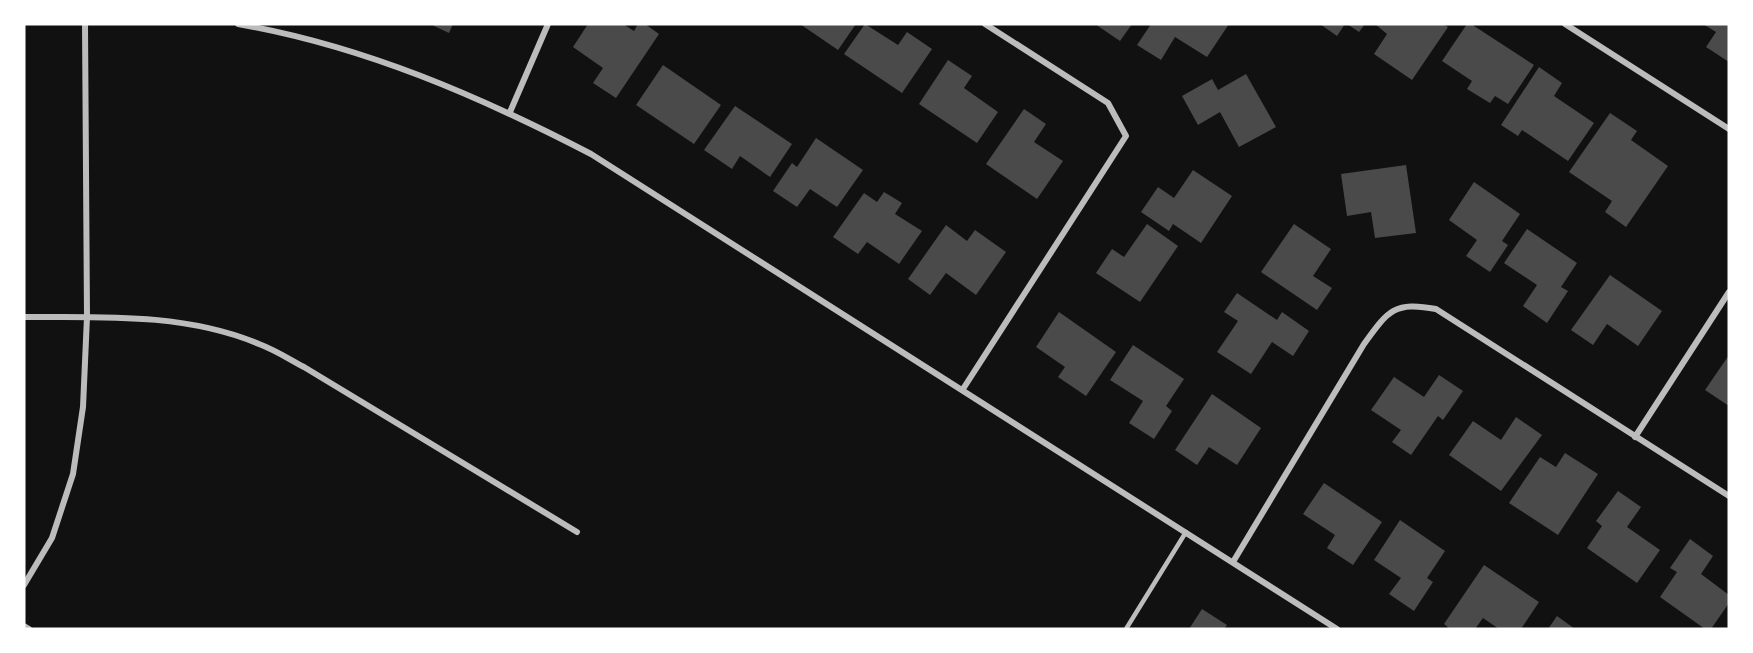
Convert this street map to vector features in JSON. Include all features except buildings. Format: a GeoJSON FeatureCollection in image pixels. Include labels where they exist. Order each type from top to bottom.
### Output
{"type":"FeatureCollection","features":[{"type":"Feature","properties":{"kind":"street"},"geometry":{"type":"LineString","coordinates":[[24,585],[52,538],[74,474],[83,407],[87,317],[85,24]]}},
{"type":"Feature","properties":{"kind":"street"},"geometry":{"type":"LineString","coordinates":[[238,24],[259,26],[332,45],[408,70],[510,112],[591,153],[1337,629]]}},
{"type":"Feature","properties":{"kind":"street"},"geometry":{"type":"LineString","coordinates":[[510,112],[548,24]]}},
{"type":"Feature","properties":{"kind":"street"},"geometry":{"type":"LineString","coordinates":[[963,389],[1125,136],[1108,103],[985,24]]}},
{"type":"Feature","properties":{"kind":"street"},"geometry":{"type":"LineString","coordinates":[[1565,24],[1729,129]]}},
{"type":"Feature","properties":{"kind":"street"},"geometry":{"type":"LineString","coordinates":[[1635,437],[1729,291]]}},
{"type":"Feature","properties":{"kind":"street"},"geometry":{"type":"LineString","coordinates":[[1233,562],[1364,344],[1383,317],[1411,304],[1436,309],[1729,496]]}},
{"type":"Feature","properties":{"kind":"street"},"geometry":{"type":"LineString","coordinates":[[24,317],[166,321],[211,328],[259,344],[304,367],[577,532]]}},
{"type":"Feature","properties":{"kind":"street"},"geometry":{"type":"LineString","coordinates":[[24,626],[29,629]]}},
{"type":"Feature","properties":{"kind":"lane"},"geometry":{"type":"LineString","coordinates":[[1126,629],[1186,532]]}}]}
